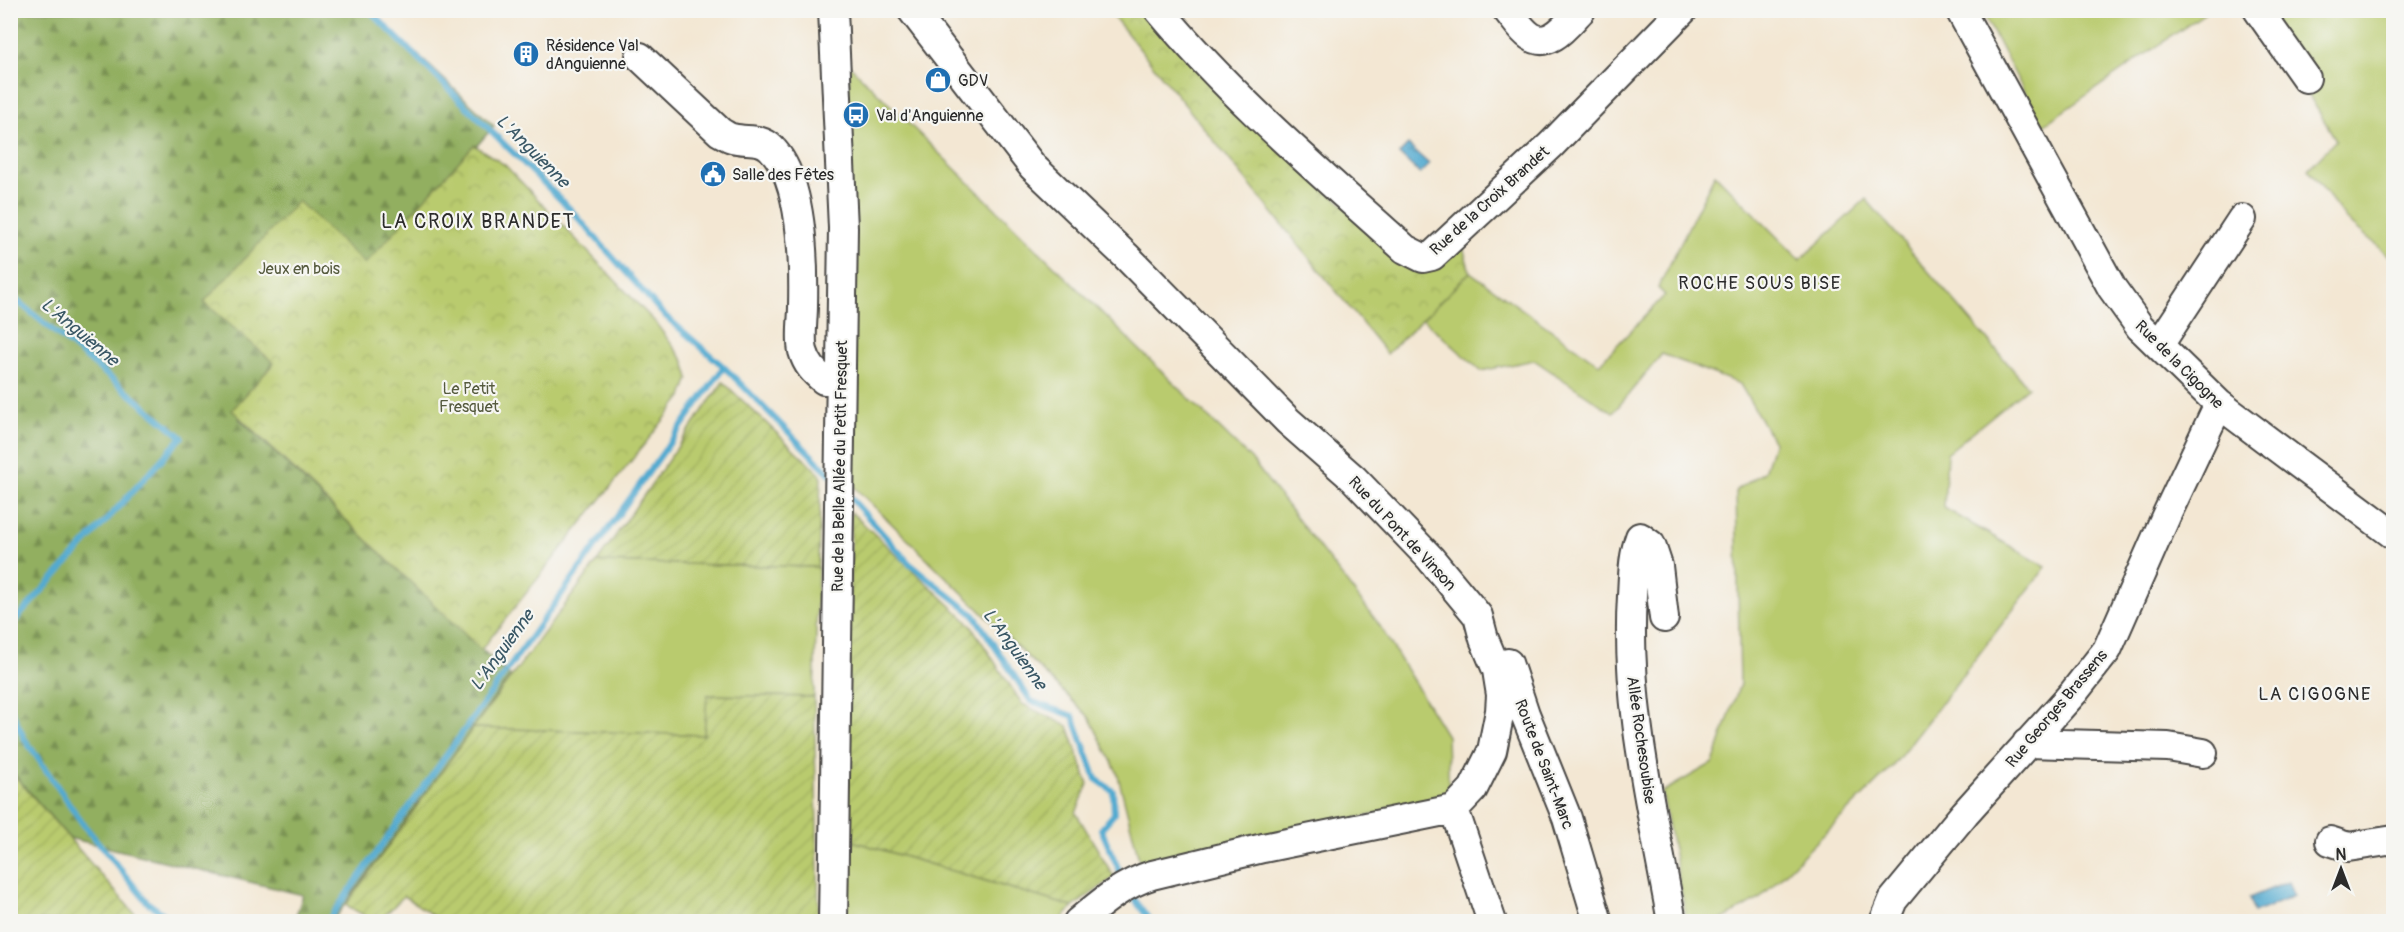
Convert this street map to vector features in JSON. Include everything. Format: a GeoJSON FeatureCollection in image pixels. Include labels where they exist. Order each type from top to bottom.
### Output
{"type":"FeatureCollection","features":[{"type":"Feature","properties":{"kind":"street","name":"Rue de la Belle Allée du Petit Fresquet"},"geometry":{"type":"LineString","coordinates":[[833,10],[843,228],[853,283],[841,374],[833,921]]}},
{"type":"Feature","properties":{"kind":"street","name":"Rue du Pont de Vinson"},"geometry":{"type":"LineString","coordinates":[[912,10],[1033,167],[1126,256],[1288,421],[1354,479],[1430,558],[1478,616],[1484,639],[1497,670],[1501,695],[1500,711],[1492,751],[1473,789],[1454,809]]}},
{"type":"Feature","properties":{"kind":"street","name":"Rue de la Croix Brandet"},"geometry":{"type":"LineString","coordinates":[[1159,10],[1179,35],[1259,116],[1404,249],[1422,258],[1432,256],[1551,145],[1683,10]]}},
{"type":"Feature","properties":{"kind":"street"},"geometry":{"type":"LineString","coordinates":[[1507,10],[1530,36],[1541,40],[1554,37],[1581,10]]}},
{"type":"Feature","properties":{"kind":"street","name":"Rue de la Cigogne"},"geometry":{"type":"LineString","coordinates":[[1960,10],[2112,288],[2140,327],[2219,404],[2394,535]]}},
{"type":"Feature","properties":{"kind":"street"},"geometry":{"type":"LineString","coordinates":[[2258,10],[2306,78]]}},
{"type":"Feature","properties":{"kind":"street"},"geometry":{"type":"LineString","coordinates":[[640,57],[720,132],[732,138],[753,139],[769,146],[777,155],[790,183],[802,234],[803,350],[810,368],[824,380],[841,374]]}},
{"type":"Feature","properties":{"kind":"street"},"geometry":{"type":"LineString","coordinates":[[840,162],[856,161],[857,207],[863,207]]}},
{"type":"Feature","properties":{"kind":"street"},"geometry":{"type":"LineString","coordinates":[[2159,345],[2242,219]]}},
{"type":"Feature","properties":{"kind":"street","name":"Rue Georges Brassens"},"geometry":{"type":"LineString","coordinates":[[1884,921],[1893,900],[1965,813],[2074,692],[2107,650],[2166,516],[2219,404]]}},
{"type":"Feature","properties":{"kind":"street","name":"Allée Rochesoubise"},"geometry":{"type":"LineString","coordinates":[[1664,618],[1658,566],[1651,545],[1640,537],[1634,552],[1630,628],[1634,702],[1672,921]]}},
{"type":"Feature","properties":{"kind":"street","name":"Route de Saint-Marc"},"geometry":{"type":"LineString","coordinates":[[1478,616],[1498,632],[1525,714],[1567,818],[1598,921]]}},
{"type":"Feature","properties":{"kind":"street"},"geometry":{"type":"LineString","coordinates":[[2027,743],[2168,747],[2202,753]]}},
{"type":"Feature","properties":{"kind":"street"},"geometry":{"type":"LineString","coordinates":[[1078,921],[1126,885],[1263,848],[1454,809],[1492,921]]}},
{"type":"Feature","properties":{"kind":"street"},"geometry":{"type":"LineString","coordinates":[[2330,841],[2348,847],[2394,840]]}},
{"type":"Feature","properties":{"kind":"street"},"geometry":{"type":"LineString","coordinates":[[1587,884],[1610,903],[1617,921]]}},
{"type":"Feature","properties":{"kind":"green space","name":"Jeux en bois"},"geometry":{"type":"Polygon","coordinates":[[[11,11],[371,11],[494,126],[239,419],[510,676],[333,921],[294,921],[303,895],[69,838],[15,775],[11,774],[11,11]]]}},
{"type":"Feature","properties":{"kind":"green space"},"geometry":{"type":"Polygon","coordinates":[[[1113,11],[1145,11],[1198,67],[1413,271],[1435,267],[1463,247],[1470,272],[1387,354],[1113,16],[1113,11]]]}},
{"type":"Feature","properties":{"kind":"green space"},"geometry":{"type":"Polygon","coordinates":[[[1982,11],[2208,11],[2042,126],[1982,11]]]}},
{"type":"Feature","properties":{"kind":"green space"},"geometry":{"type":"Polygon","coordinates":[[[2248,11],[2393,11],[2393,259],[2346,219],[2308,169],[2336,140],[2308,94],[2248,11]]]}},
{"type":"Feature","properties":{"kind":"green space"},"geometry":{"type":"Polygon","coordinates":[[[849,65],[1251,459],[1378,623],[1447,736],[1449,799],[1140,863],[1117,772],[1089,717],[846,479],[849,65]]]}},
{"type":"Feature","properties":{"kind":"green space","name":"Le Petit Fresquet"},"geometry":{"type":"Polygon","coordinates":[[[474,145],[505,165],[655,322],[684,361],[689,378],[682,397],[481,650],[232,410],[274,363],[204,302],[298,201],[365,264],[474,145]]]}},
{"type":"Feature","properties":{"kind":"green space"},"geometry":{"type":"Polygon","coordinates":[[[1715,174],[1800,260],[1866,199],[2028,387],[1947,453],[1944,508],[2046,567],[1892,767],[1758,900],[1719,921],[1687,921],[1662,792],[1713,763],[1740,684],[1736,490],[1764,472],[1774,442],[1740,384],[1662,354],[1613,413],[1534,360],[1481,371],[1423,319],[1470,272],[1599,364],[1665,295],[1658,288],[1715,174]]]}},
{"type":"Feature","properties":{"kind":"green space"},"geometry":{"type":"Polygon","coordinates":[[[723,382],[821,475],[818,567],[597,562],[723,382]]]}},
{"type":"Feature","properties":{"kind":"green space"},"geometry":{"type":"Polygon","coordinates":[[[851,512],[970,624],[1022,704],[1068,726],[1088,784],[1076,813],[1114,877],[1073,907],[846,839],[851,512]]]}},
{"type":"Feature","properties":{"kind":"green space"},"geometry":{"type":"Polygon","coordinates":[[[597,562],[818,567],[814,697],[708,695],[704,735],[473,728],[597,562]]]}},
{"type":"Feature","properties":{"kind":"green space"},"geometry":{"type":"Polygon","coordinates":[[[707,695],[814,697],[819,921],[441,921],[404,896],[379,921],[375,922],[346,905],[473,728],[704,735],[707,695]]]}},
{"type":"Feature","properties":{"kind":"green space"},"geometry":{"type":"Polygon","coordinates":[[[11,774],[14,775],[141,921],[11,921],[11,774]]]}},
{"type":"Feature","properties":{"kind":"green space"},"geometry":{"type":"Polygon","coordinates":[[[846,839],[1073,907],[1060,921],[844,922],[846,839]]]}},
{"type":"Feature","properties":{"kind":"water"},"geometry":{"type":"Polygon","coordinates":[[[1408,145],[1429,164],[1420,174],[1399,154],[1408,145]]]}},
{"type":"Feature","properties":{"kind":"water"},"geometry":{"type":"Polygon","coordinates":[[[2288,882],[2294,896],[2254,913],[2249,898],[2288,882]]]}},
{"type":"Feature","properties":{"kind":"waterway","name":"L'Anguienne"},"geometry":{"type":"LineString","coordinates":[[369,10],[571,210],[662,313],[724,367],[830,474]]}},
{"type":"Feature","properties":{"kind":"waterway","name":"L'Anguienne"},"geometry":{"type":"LineString","coordinates":[[10,295],[182,437],[10,626]]}},
{"type":"Feature","properties":{"kind":"waterway","name":"L'Anguienne"},"geometry":{"type":"LineString","coordinates":[[327,922],[724,367]]}},
{"type":"Feature","properties":{"kind":"waterway","name":"L'Anguienne"},"geometry":{"type":"LineString","coordinates":[[848,495],[909,563],[974,615],[1031,701],[1073,716],[1096,779],[1113,791],[1114,814],[1101,829],[1123,879]]}},
{"type":"Feature","properties":{"kind":"waterway","name":"L'Anguienne"},"geometry":{"type":"LineString","coordinates":[[10,708],[24,738],[83,824],[148,903],[175,922]]}},
{"type":"Feature","properties":{"kind":"waterway","name":"L'Anguienne"},"geometry":{"type":"LineString","coordinates":[[1130,893],[1151,922]]}},
{"type":"Feature","properties":{"kind":"place","name":"Résidence Val dAnguienne"},"geometry":{"type":"Point","coordinates":[526,54]}},
{"type":"Feature","properties":{"kind":"place","name":"GDV"},"geometry":{"type":"Point","coordinates":[938,80]}},
{"type":"Feature","properties":{"kind":"place","name":"Val d'Anguienne"},"geometry":{"type":"Point","coordinates":[856,115]}},
{"type":"Feature","properties":{"kind":"place","name":"Salle des Fêtes"},"geometry":{"type":"Point","coordinates":[713,174]}},
{"type":"Feature","properties":{"kind":"district","name":"LA CROIX BRANDET"},"geometry":{"type":"Point","coordinates":[478,221]}},
{"type":"Feature","properties":{"kind":"district","name":"ROCHE SOUS BISE"},"geometry":{"type":"Point","coordinates":[1760,283]}},
{"type":"Feature","properties":{"kind":"district","name":"LA CIGOGNE"},"geometry":{"type":"Point","coordinates":[2315,694]}}]}
